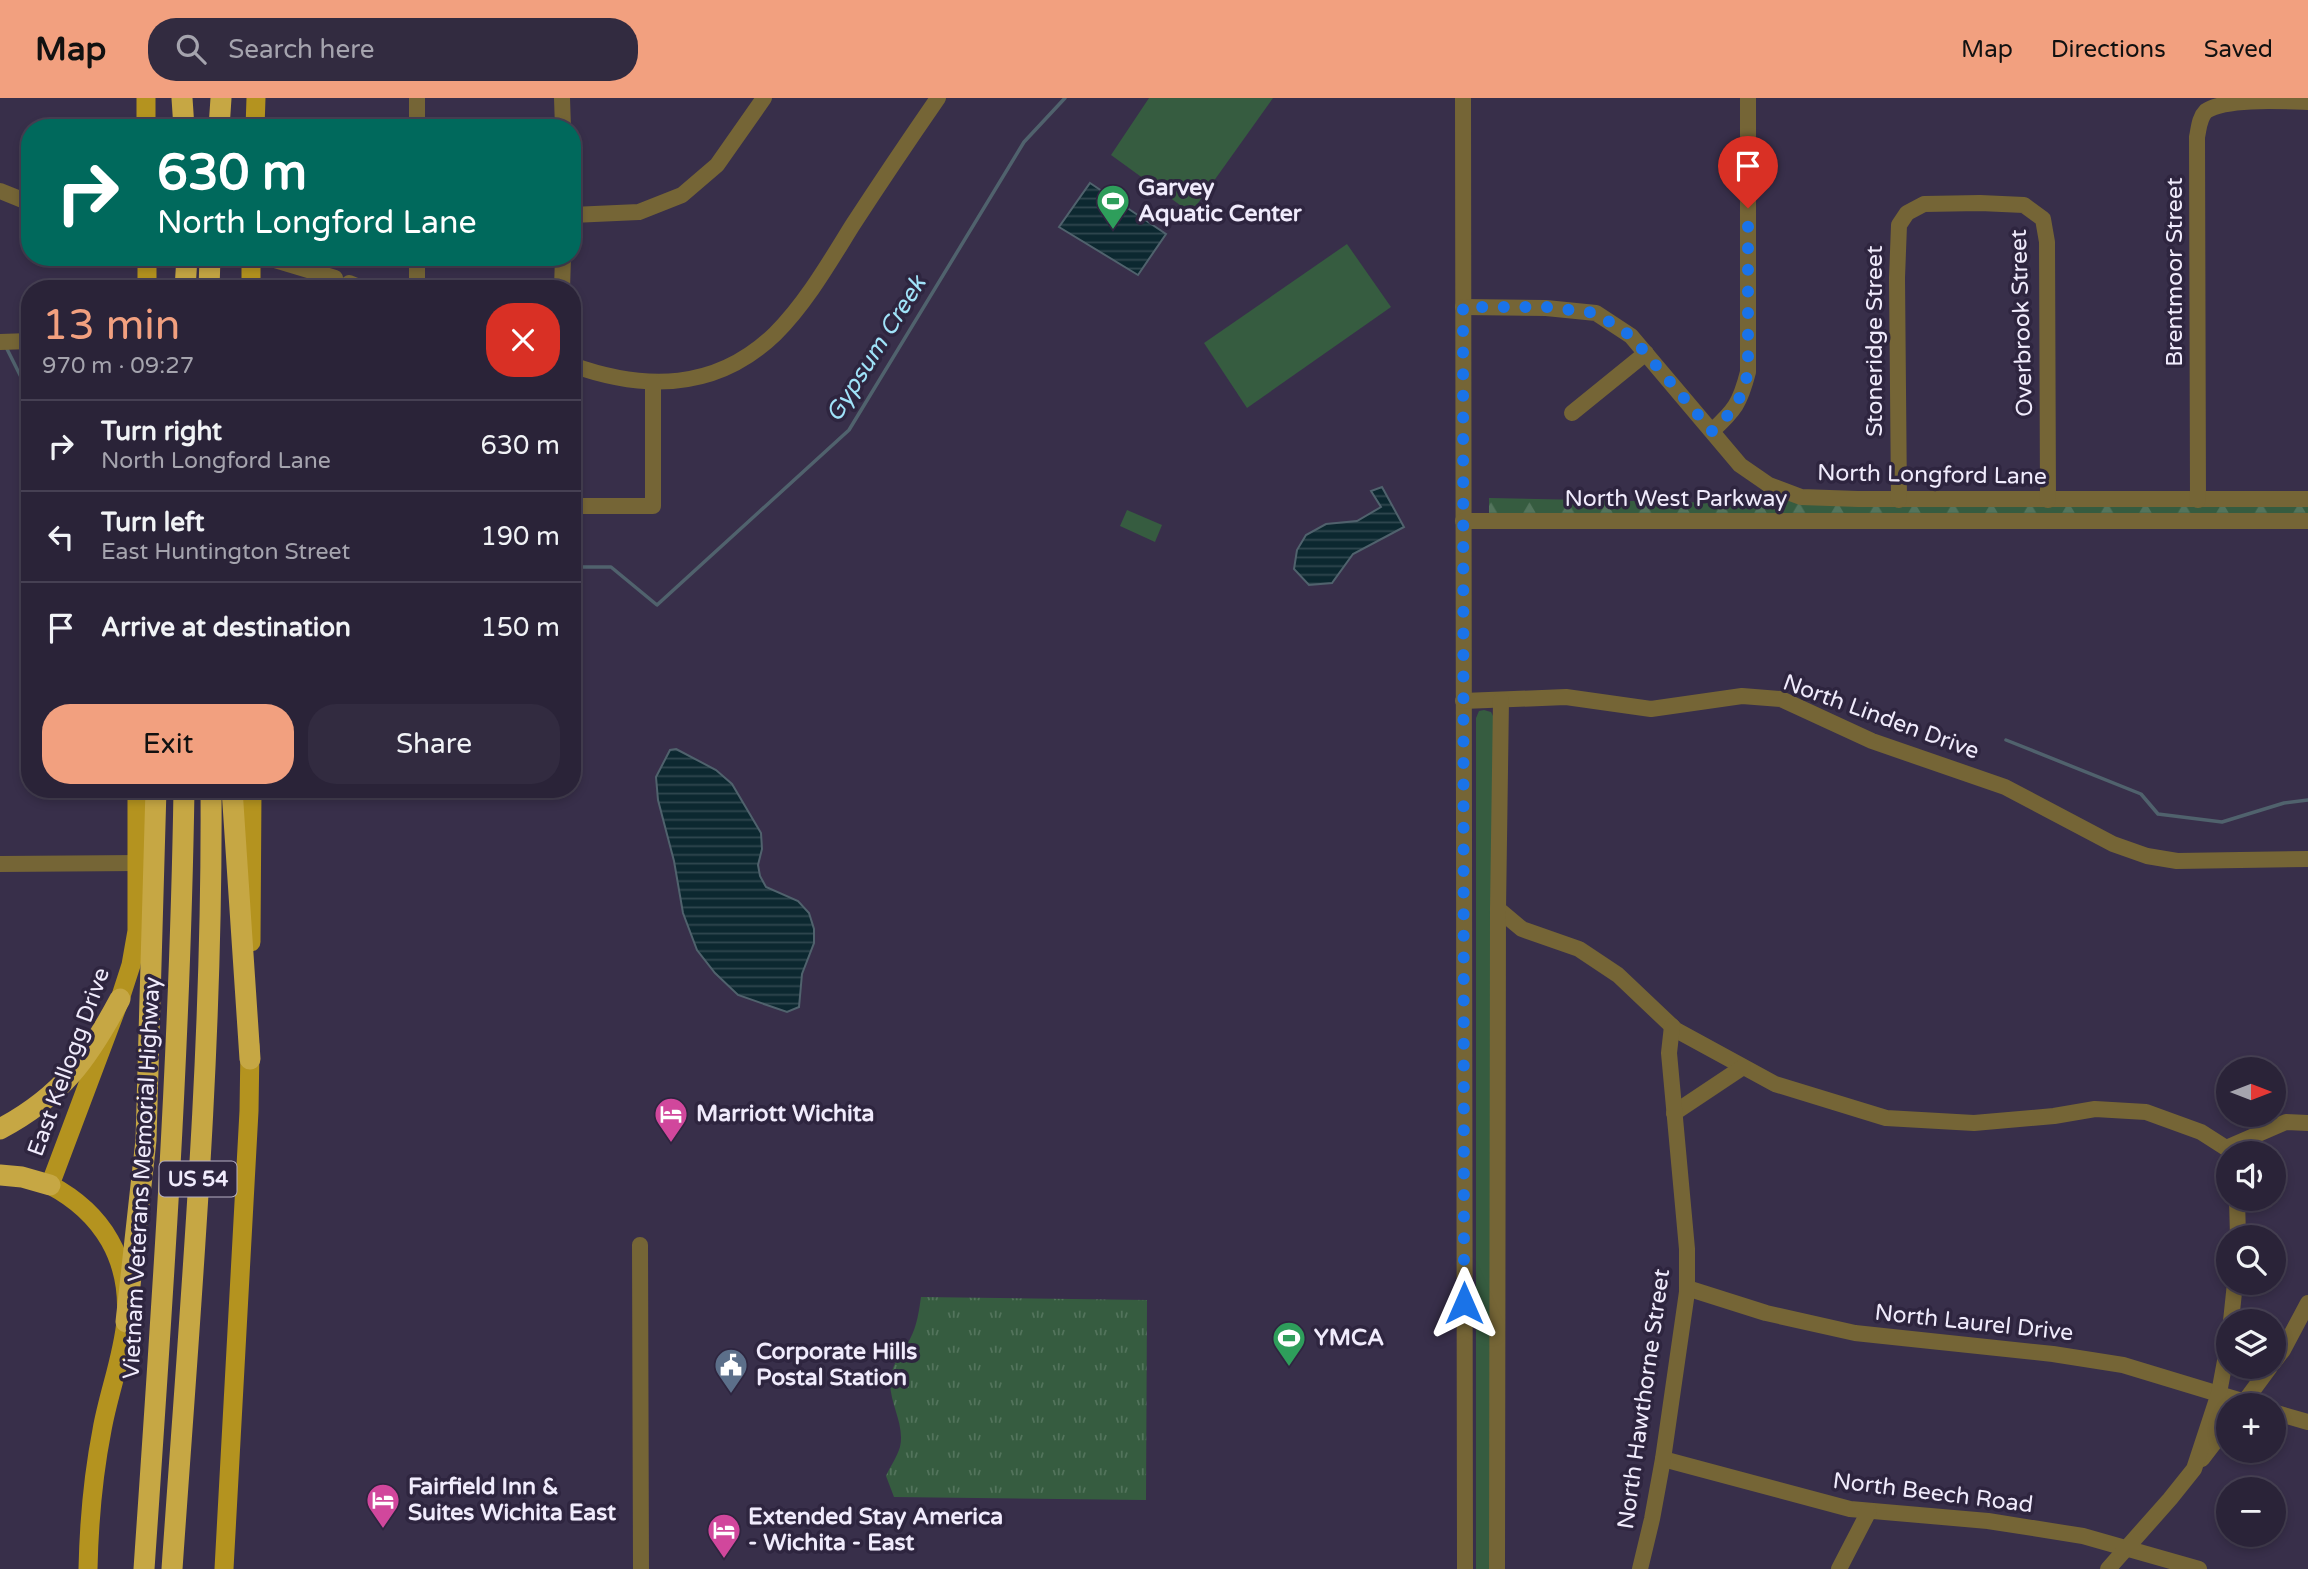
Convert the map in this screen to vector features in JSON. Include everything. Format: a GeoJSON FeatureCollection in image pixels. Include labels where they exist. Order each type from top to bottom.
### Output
{"type":"FeatureCollection","features":[{"type":"Feature","properties":{"kind":"highway"},"geometry":{"type":"LineString","coordinates":[[182,98],[185,119]]}},
{"type":"Feature","properties":{"kind":"highway"},"geometry":{"type":"LineString","coordinates":[[187,119],[188,98]]}},
{"type":"Feature","properties":{"kind":"highway"},"geometry":{"type":"LineString","coordinates":[[211,98],[211,119]]}},
{"type":"Feature","properties":{"kind":"highway"},"geometry":{"type":"LineString","coordinates":[[220,119],[221,98]]}},
{"type":"Feature","properties":{"kind":"highway"},"geometry":{"type":"LineString","coordinates":[[126,1322],[146,1140],[156,798]]}},
{"type":"Feature","properties":{"kind":"highway","name":"Vietnam Veterans Memorial Highway"},"geometry":{"type":"LineString","coordinates":[[144,1569],[171,1171],[184,798]]}},
{"type":"Feature","properties":{"kind":"highway","name":"US 54"},"geometry":{"type":"LineString","coordinates":[[172,1569],[205,1065],[212,899],[211,798]]}},
{"type":"Feature","properties":{"kind":"highway"},"geometry":{"type":"LineString","coordinates":[[233,798],[250,1059]]}},
{"type":"Feature","properties":{"kind":"highway"},"geometry":{"type":"LineString","coordinates":[[0,1129],[37,1106],[68,1079],[93,1048],[120,999]]}},
{"type":"Feature","properties":{"kind":"highway"},"geometry":{"type":"LineString","coordinates":[[0,1175],[22,1177],[50,1185]]}},
{"type":"Feature","properties":{"kind":"main road"},"geometry":{"type":"LineString","coordinates":[[146,98],[146,119]]}},
{"type":"Feature","properties":{"kind":"main road"},"geometry":{"type":"LineString","coordinates":[[256,98],[256,119]]}},
{"type":"Feature","properties":{"kind":"main road","name":"East Kellogg Drive"},"geometry":{"type":"LineString","coordinates":[[88,1569],[98,1452],[126,1322],[124,1283],[111,1242],[86,1209],[75,1199],[50,1185],[131,965],[137,931],[137,798]]}},
{"type":"Feature","properties":{"kind":"main road"},"geometry":{"type":"LineString","coordinates":[[224,1569],[250,1059],[252,798]]}},
{"type":"Feature","properties":{"kind":"street"},"geometry":{"type":"LineString","coordinates":[[417,98],[417,119]]}},
{"type":"Feature","properties":{"kind":"street"},"geometry":{"type":"LineString","coordinates":[[562,98],[563,119]]}},
{"type":"Feature","properties":{"kind":"street"},"geometry":{"type":"LineString","coordinates":[[581,215],[639,212],[682,195],[717,165],[764,98]]}},
{"type":"Feature","properties":{"kind":"street"},"geometry":{"type":"LineString","coordinates":[[581,368],[605,377],[669,383],[706,375],[741,360],[775,334],[814,287],[938,98]]}},
{"type":"Feature","properties":{"kind":"street"},"geometry":{"type":"LineString","coordinates":[[1462,98],[1465,1569]]}},
{"type":"Feature","properties":{"kind":"street"},"geometry":{"type":"LineString","coordinates":[[1712,431],[1731,414],[1741,398],[1748,372],[1748,98]]}},
{"type":"Feature","properties":{"kind":"street","name":"Brentmoor Street"},"geometry":{"type":"LineString","coordinates":[[2198,500],[2200,119],[2218,103],[2243,100],[2308,102]]}},
{"type":"Feature","properties":{"kind":"street"},"geometry":{"type":"LineString","coordinates":[[0,191],[21,199]]}},
{"type":"Feature","properties":{"kind":"street","name":"Stoneridge Street"},"geometry":{"type":"LineString","coordinates":[[1899,500],[1899,225],[1907,213],[1924,204],[1974,203]]}},
{"type":"Feature","properties":{"kind":"street","name":"Overbrook Street"},"geometry":{"type":"LineString","coordinates":[[1974,203],[2024,205],[2043,219],[2047,242],[2048,500]]}},
{"type":"Feature","properties":{"kind":"street"},"geometry":{"type":"LineString","coordinates":[[294,266],[339,280]]}},
{"type":"Feature","properties":{"kind":"street","name":"North Longford Lane"},"geometry":{"type":"LineString","coordinates":[[1463,307],[1546,307],[1596,313],[1631,336],[1740,465],[1769,485],[1801,497],[1899,500],[2308,499]]}},
{"type":"Feature","properties":{"kind":"street"},"geometry":{"type":"LineString","coordinates":[[0,342],[21,341]]}},
{"type":"Feature","properties":{"kind":"street"},"geometry":{"type":"LineString","coordinates":[[1572,412],[1646,353]]}},
{"type":"Feature","properties":{"kind":"street"},"geometry":{"type":"LineString","coordinates":[[581,506],[653,506],[653,383]]}},
{"type":"Feature","properties":{"kind":"street","name":"North West Parkway"},"geometry":{"type":"LineString","coordinates":[[1463,522],[2308,522]]}},
{"type":"Feature","properties":{"kind":"street","name":"North Linden Drive"},"geometry":{"type":"LineString","coordinates":[[1463,701],[1566,698],[1651,709],[1742,696],[1781,699],[1871,741],[2005,787],[2113,844],[2147,856],[2177,861],[2308,859]]}},
{"type":"Feature","properties":{"kind":"street"},"geometry":{"type":"LineString","coordinates":[[1497,1569],[1501,700]]}},
{"type":"Feature","properties":{"kind":"street"},"geometry":{"type":"LineString","coordinates":[[0,864],[138,863]]}},
{"type":"Feature","properties":{"kind":"street"},"geometry":{"type":"LineString","coordinates":[[1498,909],[1522,929],[1579,949],[1618,975],[1672,1026],[1774,1084],[1886,1118],[1974,1123],[2054,1116],[2095,1109],[2146,1112],[2201,1132],[2216,1143]]}},
{"type":"Feature","properties":{"kind":"street","name":"North Hawthorne Street"},"geometry":{"type":"LineString","coordinates":[[1640,1569],[1653,1519],[1687,1288],[1688,1249],[1669,1054],[1672,1026]]}},
{"type":"Feature","properties":{"kind":"street"},"geometry":{"type":"LineString","coordinates":[[1674,1112],[1743,1067]]}},
{"type":"Feature","properties":{"kind":"street"},"geometry":{"type":"LineString","coordinates":[[2247,1141],[2286,1122],[2308,1123]]}},
{"type":"Feature","properties":{"kind":"street"},"geometry":{"type":"LineString","coordinates":[[640,1245],[641,1569]]}},
{"type":"Feature","properties":{"kind":"street","name":"North Laurel Drive"},"geometry":{"type":"LineString","coordinates":[[1687,1288],[1766,1313],[1855,1333],[2053,1354],[2123,1365],[2219,1393]]}},
{"type":"Feature","properties":{"kind":"street"},"geometry":{"type":"LineString","coordinates":[[2286,1344],[2308,1303]]}},
{"type":"Feature","properties":{"kind":"street"},"geometry":{"type":"LineString","coordinates":[[2219,1393],[2222,1379]]}},
{"type":"Feature","properties":{"kind":"street"},"geometry":{"type":"LineString","coordinates":[[2194,1469],[2216,1402]]}},
{"type":"Feature","properties":{"kind":"street"},"geometry":{"type":"LineString","coordinates":[[2286,1416],[2308,1422]]}},
{"type":"Feature","properties":{"kind":"street"},"geometry":{"type":"LineString","coordinates":[[2108,1569],[2170,1499],[2216,1441]]}},
{"type":"Feature","properties":{"kind":"street","name":"North Beech Road"},"geometry":{"type":"LineString","coordinates":[[1663,1459],[1850,1509],[1988,1521],[2083,1536],[2199,1569]]}},
{"type":"Feature","properties":{"kind":"street"},"geometry":{"type":"LineString","coordinates":[[1839,1569],[1868,1511]]}},
{"type":"Feature","properties":{"kind":"green space"},"geometry":{"type":"Polygon","coordinates":[[[1149,98],[1273,98],[1191,213],[1111,155],[1149,98]]]}},
{"type":"Feature","properties":{"kind":"green space"},"geometry":{"type":"Polygon","coordinates":[[[1347,244],[1391,307],[1247,408],[1204,343],[1347,244]]]}},
{"type":"Feature","properties":{"kind":"green space"},"geometry":{"type":"Polygon","coordinates":[[[1775,494],[2308,505],[2308,513],[1489,516],[1489,498],[1774,504],[1775,494]]]}},
{"type":"Feature","properties":{"kind":"green space"},"geometry":{"type":"Polygon","coordinates":[[[1127,510],[1162,525],[1155,542],[1120,526],[1127,510]]]}},
{"type":"Feature","properties":{"kind":"green space"},"geometry":{"type":"Polygon","coordinates":[[[1479,711],[1491,712],[1494,718],[1493,1569],[1476,1569],[1476,718],[1479,711]]]}},
{"type":"Feature","properties":{"kind":"green space"},"geometry":{"type":"Polygon","coordinates":[[[921,1297],[1147,1300],[1146,1500],[894,1497],[886,1476],[899,1451],[901,1437],[890,1381],[895,1363],[914,1329],[921,1297]]]}},
{"type":"Feature","properties":{"kind":"water","name":"Garvey Aquatic Center"},"geometry":{"type":"Polygon","coordinates":[[[1090,183],[1166,234],[1138,275],[1059,227],[1090,183]]]}},
{"type":"Feature","properties":{"kind":"water"},"geometry":{"type":"Polygon","coordinates":[[[1382,487],[1404,527],[1353,554],[1332,583],[1309,585],[1294,569],[1297,550],[1306,535],[1326,524],[1357,521],[1381,507],[1371,491],[1382,487]]]}},
{"type":"Feature","properties":{"kind":"water"},"geometry":{"type":"Polygon","coordinates":[[[676,749],[716,770],[732,784],[761,833],[762,849],[758,865],[766,887],[798,901],[809,913],[814,929],[814,943],[802,974],[799,1007],[787,1012],[738,995],[715,973],[697,950],[683,913],[674,861],[658,800],[656,777],[670,750],[676,749]]]}},
{"type":"Feature","properties":{"kind":"waterway","name":"Gypsum Creek"},"geometry":{"type":"LineString","coordinates":[[581,567],[611,567],[657,605],[849,430],[1024,142],[1065,98]]}},
{"type":"Feature","properties":{"kind":"waterway","name":"Gypsum Creek"},"geometry":{"type":"LineString","coordinates":[[6,347],[21,377]]}},
{"type":"Feature","properties":{"kind":"waterway"},"geometry":{"type":"LineString","coordinates":[[2006,740],[2141,794],[2158,814],[2222,822],[2284,803],[2308,800]]}},
{"type":"Feature","properties":{"kind":"place","name":"Garvey Aquatic Center"},"geometry":{"type":"Point","coordinates":[1113,231]}},
{"type":"Feature","properties":{"kind":"place","name":"Marriott Wichita"},"geometry":{"type":"Point","coordinates":[671,1144]}},
{"type":"Feature","properties":{"kind":"place","name":"YMCA"},"geometry":{"type":"Point","coordinates":[1289,1368]}},
{"type":"Feature","properties":{"kind":"place","name":"Corporate Hills Postal Station"},"geometry":{"type":"Point","coordinates":[731,1395]}},
{"type":"Feature","properties":{"kind":"place","name":"Fairfield Inn & Suites Wichita East"},"geometry":{"type":"Point","coordinates":[383,1530]}},
{"type":"Feature","properties":{"kind":"place","name":"Extended Stay America - Wichita - East"},"geometry":{"type":"Point","coordinates":[724,1560]}},
{"type":"Feature","properties":{"kind":"route"},"geometry":{"type":"LineString","coordinates":[[1464,1303],[1463,307],[1546,307],[1596,313],[1631,336],[1712,431],[1731,414],[1741,398],[1748,372],[1748,208]]}}]}
